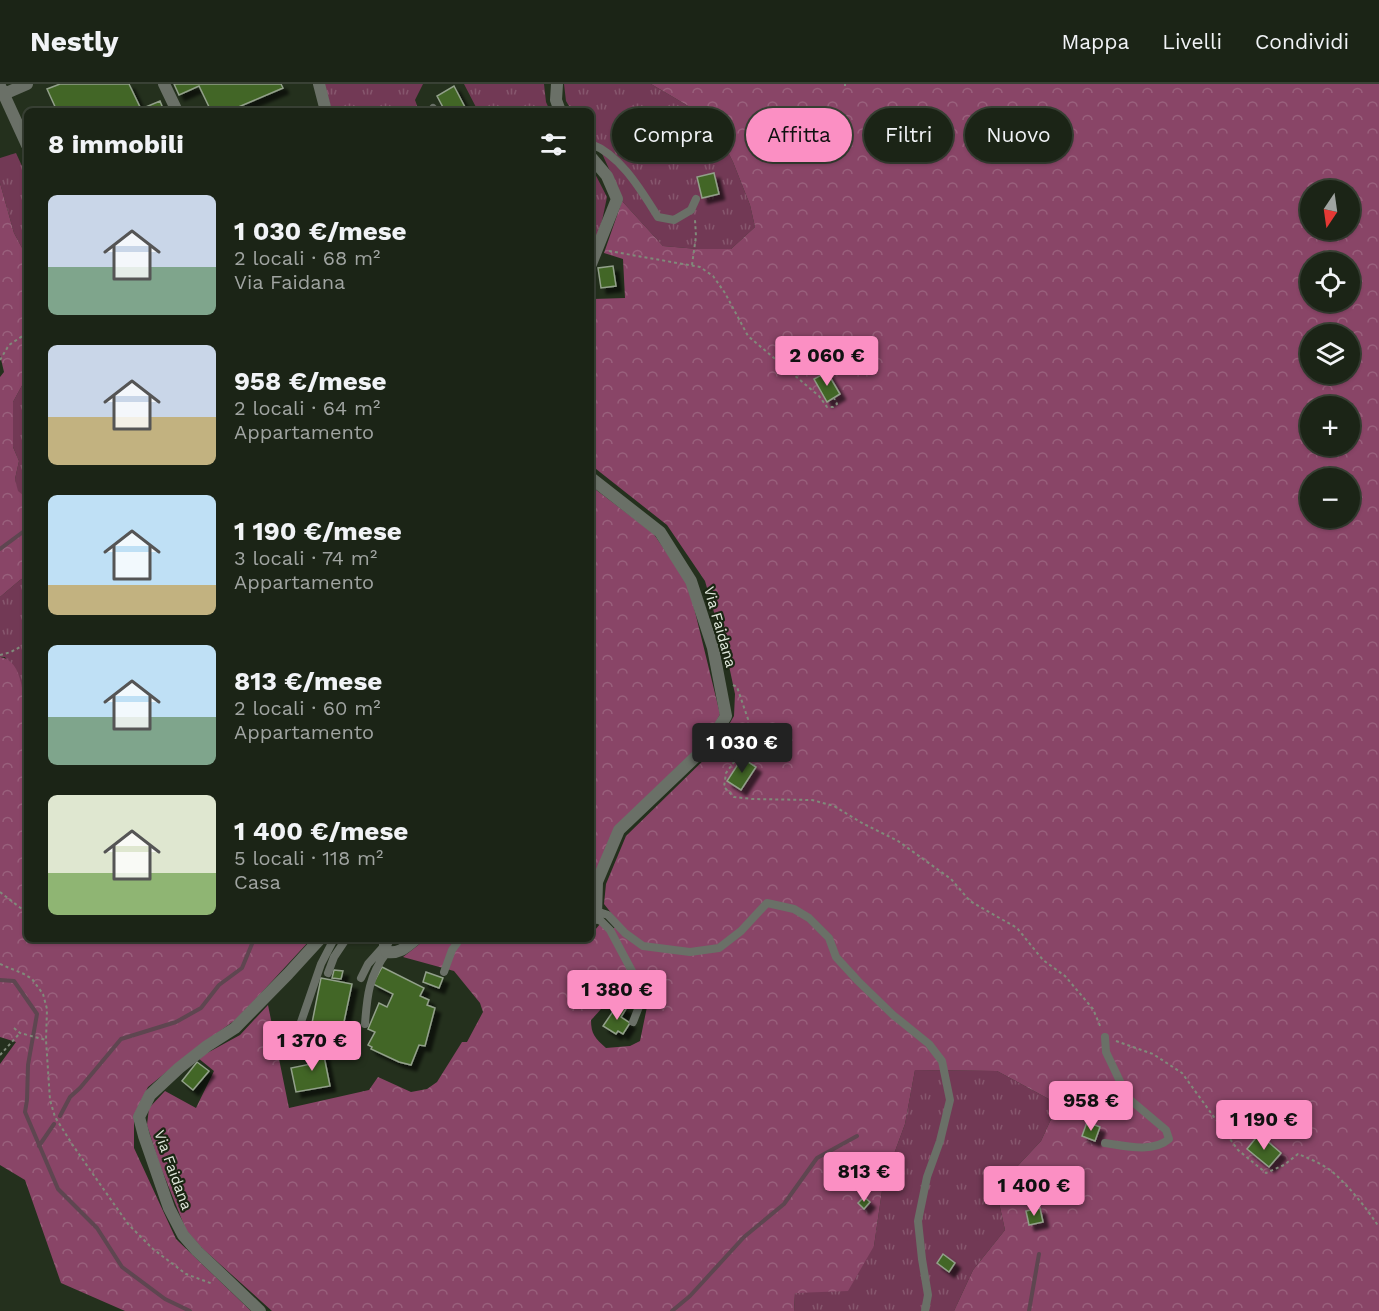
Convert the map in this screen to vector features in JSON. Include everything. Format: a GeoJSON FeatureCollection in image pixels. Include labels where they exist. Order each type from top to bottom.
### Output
{"type":"FeatureCollection","features":[{"type":"Feature","properties":{"kind":"street"},"geometry":{"type":"LineString","coordinates":[[24,138],[2,90],[27,84]]}},
{"type":"Feature","properties":{"kind":"street"},"geometry":{"type":"LineString","coordinates":[[164,84],[176,108]]}},
{"type":"Feature","properties":{"kind":"street"},"geometry":{"type":"LineString","coordinates":[[319,84],[326,108]]}},
{"type":"Feature","properties":{"kind":"street"},"geometry":{"type":"LineString","coordinates":[[557,84],[556,100],[559,108]]}},
{"type":"Feature","properties":{"kind":"street"},"geometry":{"type":"LineString","coordinates":[[594,161],[607,176],[617,199],[594,257]]}},
{"type":"Feature","properties":{"kind":"street","name":"Via Faidana"},"geometry":{"type":"LineString","coordinates":[[594,480],[660,532],[691,581],[713,648],[726,716],[708,745],[619,830],[597,882],[594,908]]}},
{"type":"Feature","properties":{"kind":"street","name":"Via Faidana"},"geometry":{"type":"LineString","coordinates":[[260,1311],[183,1235],[169,1208],[144,1136],[140,1117],[150,1095],[178,1068],[235,1028],[317,942]]}},
{"type":"Feature","properties":{"kind":"street"},"geometry":{"type":"LineString","coordinates":[[387,945],[394,953],[401,952],[413,942]]}},
{"type":"Feature","properties":{"kind":"lane"},"geometry":{"type":"LineString","coordinates":[[594,145],[601,148],[620,165],[639,187],[658,217],[674,220],[691,210],[696,199]]}},
{"type":"Feature","properties":{"kind":"lane"},"geometry":{"type":"LineString","coordinates":[[594,917],[608,915],[643,946],[690,952],[719,948],[741,931],[767,903],[795,909],[809,918],[829,938],[836,957],[858,981],[893,1015],[929,1044],[942,1061],[950,1100],[940,1140],[927,1177],[918,1221],[928,1295],[925,1311]]}},
{"type":"Feature","properties":{"kind":"lane"},"geometry":{"type":"LineString","coordinates":[[594,918],[610,930],[633,973],[642,999],[633,1022]]}},
{"type":"Feature","properties":{"kind":"lane"},"geometry":{"type":"LineString","coordinates":[[302,1022],[321,964],[332,942]]}},
{"type":"Feature","properties":{"kind":"lane"},"geometry":{"type":"LineString","coordinates":[[328,973],[334,957],[344,942]]}},
{"type":"Feature","properties":{"kind":"lane"},"geometry":{"type":"LineString","coordinates":[[444,972],[452,950],[458,942]]}},
{"type":"Feature","properties":{"kind":"lane"},"geometry":{"type":"LineString","coordinates":[[361,978],[368,964],[387,945]]}},
{"type":"Feature","properties":{"kind":"lane"},"geometry":{"type":"LineString","coordinates":[[365,1024],[372,977],[387,945]]}},
{"type":"Feature","properties":{"kind":"lane"},"geometry":{"type":"LineString","coordinates":[[1105,1037],[1106,1053],[1128,1098],[1166,1130],[1169,1139],[1163,1144],[1137,1148],[1106,1143]]}},
{"type":"Feature","properties":{"kind":"path"},"geometry":{"type":"LineString","coordinates":[[692,207],[696,236],[692,265]]}},
{"type":"Feature","properties":{"kind":"path"},"geometry":{"type":"LineString","coordinates":[[598,248],[700,267],[713,276],[725,293],[748,336],[819,396],[827,407],[837,404],[834,398]]}},
{"type":"Feature","properties":{"kind":"path"},"geometry":{"type":"LineString","coordinates":[[0,360],[9,345],[24,335]]}},
{"type":"Feature","properties":{"kind":"path"},"geometry":{"type":"LineString","coordinates":[[0,655],[24,645]]}},
{"type":"Feature","properties":{"kind":"path"},"geometry":{"type":"LineString","coordinates":[[718,675],[737,687],[748,719],[746,740],[726,773],[724,788],[734,797],[812,800],[834,806],[898,841],[951,879],[970,901],[1017,928],[1044,960],[1065,976],[1093,1009],[1105,1037],[1153,1054],[1182,1073],[1238,1150],[1266,1173],[1284,1165],[1298,1154],[1314,1161],[1335,1174],[1379,1227]]}},
{"type":"Feature","properties":{"kind":"path"},"geometry":{"type":"LineString","coordinates":[[746,740],[754,739],[755,730],[748,729]]}},
{"type":"Feature","properties":{"kind":"path"},"geometry":{"type":"LineString","coordinates":[[0,891],[24,911]]}},
{"type":"Feature","properties":{"kind":"path"},"geometry":{"type":"LineString","coordinates":[[0,964],[32,979],[43,994],[47,1009],[46,1040],[50,1100],[55,1117],[74,1147],[128,1224],[153,1249],[186,1274],[213,1284]]}},
{"type":"Feature","properties":{"kind":"path"},"geometry":{"type":"LineString","coordinates":[[14,1028],[20,1033],[46,1040]]}},
{"type":"Feature","properties":{"kind":"path"},"geometry":{"type":"LineString","coordinates":[[0,1055],[20,1033]]}},
{"type":"Feature","properties":{"kind":"green space"},"geometry":{"type":"Polygon","coordinates":[[[324,84],[423,84],[415,100],[418,108],[331,108],[324,84]]]}},
{"type":"Feature","properties":{"kind":"green space"},"geometry":{"type":"Polygon","coordinates":[[[464,84],[544,84],[549,108],[476,108],[464,84]]]}},
{"type":"Feature","properties":{"kind":"green space"},"geometry":{"type":"Polygon","coordinates":[[[564,84],[651,84],[692,108],[612,108],[612,162],[733,162],[750,205],[755,227],[731,249],[663,246],[622,201],[599,147],[594,141],[594,108],[570,108],[566,101],[564,84]]]}},
{"type":"Feature","properties":{"kind":"green space"},"geometry":{"type":"Polygon","coordinates":[[[651,84],[1379,84],[1379,1311],[954,1311],[973,1270],[1005,1230],[996,1189],[1041,1141],[1058,1104],[997,1071],[915,1070],[905,1124],[883,1184],[874,1246],[848,1291],[795,1293],[794,1311],[272,1311],[202,1248],[186,1230],[159,1163],[147,1125],[149,1108],[165,1091],[196,1108],[214,1071],[198,1058],[240,1035],[268,1005],[289,1108],[369,1090],[378,1077],[411,1092],[427,1089],[437,1082],[462,1042],[467,1042],[483,1012],[480,1003],[454,971],[403,957],[422,942],[594,942],[594,930],[600,924],[608,932],[620,924],[604,904],[606,884],[626,836],[714,750],[734,716],[735,694],[705,581],[667,525],[594,467],[594,299],[625,298],[623,259],[604,253],[622,201],[663,246],[698,249],[731,249],[755,227],[750,205],[733,162],[734,108],[692,108],[651,84]],[[629,992],[616,996],[607,1002],[591,1020],[594,1035],[606,1048],[630,1046],[640,1041],[648,1002],[644,994],[629,992]]]}},
{"type":"Feature","properties":{"kind":"green space"},"geometry":{"type":"Polygon","coordinates":[[[16,153],[24,170],[24,251],[14,233],[0,183],[0,158],[16,153]]]}},
{"type":"Feature","properties":{"kind":"green space"},"geometry":{"type":"Polygon","coordinates":[[[594,172],[607,197],[594,243],[594,172]]]}},
{"type":"Feature","properties":{"kind":"green space"},"geometry":{"type":"Polygon","coordinates":[[[0,183],[14,233],[24,251],[24,382],[13,402],[13,447],[19,461],[15,479],[18,491],[24,496],[24,578],[0,597],[0,377],[4,372],[0,355],[0,183]]]}},
{"type":"Feature","properties":{"kind":"green space"},"geometry":{"type":"Polygon","coordinates":[[[24,382],[24,496],[17,491],[15,479],[19,461],[13,447],[13,402],[24,382]]]}},
{"type":"Feature","properties":{"kind":"green space"},"geometry":{"type":"Polygon","coordinates":[[[594,488],[653,533],[688,583],[720,714],[706,742],[615,828],[594,903],[594,488]]]}},
{"type":"Feature","properties":{"kind":"green space"},"geometry":{"type":"Polygon","coordinates":[[[24,578],[24,692],[5,657],[0,657],[0,597],[24,578]]]}},
{"type":"Feature","properties":{"kind":"green space"},"geometry":{"type":"Polygon","coordinates":[[[0,657],[8,660],[14,666],[23,693],[24,942],[308,942],[238,1018],[148,1087],[134,1115],[134,1148],[176,1239],[251,1311],[125,1311],[61,1283],[25,1180],[0,1165],[0,1064],[16,1042],[0,1037],[0,657]]]}},
{"type":"Feature","properties":{"kind":"green space"},"geometry":{"type":"Polygon","coordinates":[[[915,1070],[997,1071],[1058,1104],[1041,1141],[996,1189],[1005,1230],[973,1270],[954,1311],[794,1311],[795,1293],[874,1246],[883,1184],[905,1124],[915,1070]]]}},
{"type":"Feature","properties":{"kind":"building"},"geometry":{"type":"Polygon","coordinates":[[[60,84],[129,84],[141,108],[56,108],[47,89],[60,84]]]}},
{"type":"Feature","properties":{"kind":"building"},"geometry":{"type":"Polygon","coordinates":[[[174,84],[281,84],[283,88],[236,108],[210,108],[199,86],[179,95],[174,84]]]}},
{"type":"Feature","properties":{"kind":"building"},"geometry":{"type":"Polygon","coordinates":[[[454,86],[465,108],[443,108],[437,96],[454,86]]]}},
{"type":"Feature","properties":{"kind":"building"},"geometry":{"type":"Polygon","coordinates":[[[160,101],[163,108],[143,108],[160,101]]]}},
{"type":"Feature","properties":{"kind":"building"},"geometry":{"type":"Polygon","coordinates":[[[714,173],[719,194],[702,198],[697,177],[714,173]]]}},
{"type":"Feature","properties":{"kind":"building"},"geometry":{"type":"Polygon","coordinates":[[[613,266],[616,286],[601,288],[598,268],[613,266]]]}},
{"type":"Feature","properties":{"kind":"building"},"geometry":{"type":"Polygon","coordinates":[[[827,372],[840,394],[827,402],[814,379],[827,372]]]}},
{"type":"Feature","properties":{"kind":"building"},"geometry":{"type":"Polygon","coordinates":[[[742,758],[756,767],[741,790],[727,781],[742,758]]]}},
{"type":"Feature","properties":{"kind":"building"},"geometry":{"type":"Polygon","coordinates":[[[382,967],[424,988],[420,996],[429,1000],[427,1005],[435,1008],[425,1046],[419,1045],[411,1065],[371,1049],[372,1047],[368,1045],[375,1032],[368,1029],[379,1003],[387,1007],[393,994],[373,984],[382,967]]]}},
{"type":"Feature","properties":{"kind":"building"},"geometry":{"type":"Polygon","coordinates":[[[334,970],[343,971],[341,979],[332,978],[334,970]]]}},
{"type":"Feature","properties":{"kind":"building"},"geometry":{"type":"Polygon","coordinates":[[[426,972],[443,978],[439,988],[423,982],[426,972]]]}},
{"type":"Feature","properties":{"kind":"building"},"geometry":{"type":"Polygon","coordinates":[[[321,978],[352,984],[338,1050],[308,1043],[321,978]]]}},
{"type":"Feature","properties":{"kind":"building"},"geometry":{"type":"Polygon","coordinates":[[[618,1004],[626,1009],[621,1017],[630,1023],[623,1034],[618,1031],[616,1034],[603,1026],[618,1004]]]}},
{"type":"Feature","properties":{"kind":"building"},"geometry":{"type":"Polygon","coordinates":[[[322,1046],[330,1086],[296,1092],[291,1068],[311,1064],[308,1048],[322,1046]]]}},
{"type":"Feature","properties":{"kind":"building"},"geometry":{"type":"Polygon","coordinates":[[[197,1062],[209,1071],[193,1090],[182,1081],[197,1062]]]}},
{"type":"Feature","properties":{"kind":"building"},"geometry":{"type":"Polygon","coordinates":[[[1087,1122],[1100,1127],[1095,1141],[1082,1136],[1087,1122]]]}},
{"type":"Feature","properties":{"kind":"building"},"geometry":{"type":"Polygon","coordinates":[[[1259,1134],[1281,1153],[1269,1167],[1247,1149],[1259,1134]]]}},
{"type":"Feature","properties":{"kind":"building"},"geometry":{"type":"Polygon","coordinates":[[[864,1197],[870,1202],[864,1209],[858,1203],[864,1197]]]}},
{"type":"Feature","properties":{"kind":"building"},"geometry":{"type":"Polygon","coordinates":[[[1040,1208],[1043,1222],[1029,1225],[1026,1211],[1040,1208]]]}},
{"type":"Feature","properties":{"kind":"building"},"geometry":{"type":"Polygon","coordinates":[[[943,1254],[955,1263],[949,1272],[937,1263],[943,1254]]]}},
{"type":"Feature","properties":{"kind":"waterway"},"geometry":{"type":"LineString","coordinates":[[0,549],[24,531]]}},
{"type":"Feature","properties":{"kind":"waterway"},"geometry":{"type":"LineString","coordinates":[[60,1116],[70,1097],[121,1039],[176,1022],[201,1008],[219,985],[242,968],[253,942]]}},
{"type":"Feature","properties":{"kind":"waterway"},"geometry":{"type":"LineString","coordinates":[[0,980],[14,981],[37,1014],[28,1065],[25,1112],[58,1189],[97,1228],[122,1267],[165,1299],[190,1311]]}},
{"type":"Feature","properties":{"kind":"waterway"},"geometry":{"type":"LineString","coordinates":[[39,1146],[54,1124]]}},
{"type":"Feature","properties":{"kind":"waterway"},"geometry":{"type":"LineString","coordinates":[[672,1311],[690,1296],[744,1237],[784,1204],[817,1158],[857,1136]]}},
{"type":"Feature","properties":{"kind":"waterway"},"geometry":{"type":"LineString","coordinates":[[1029,1311],[1039,1254]]}}]}
